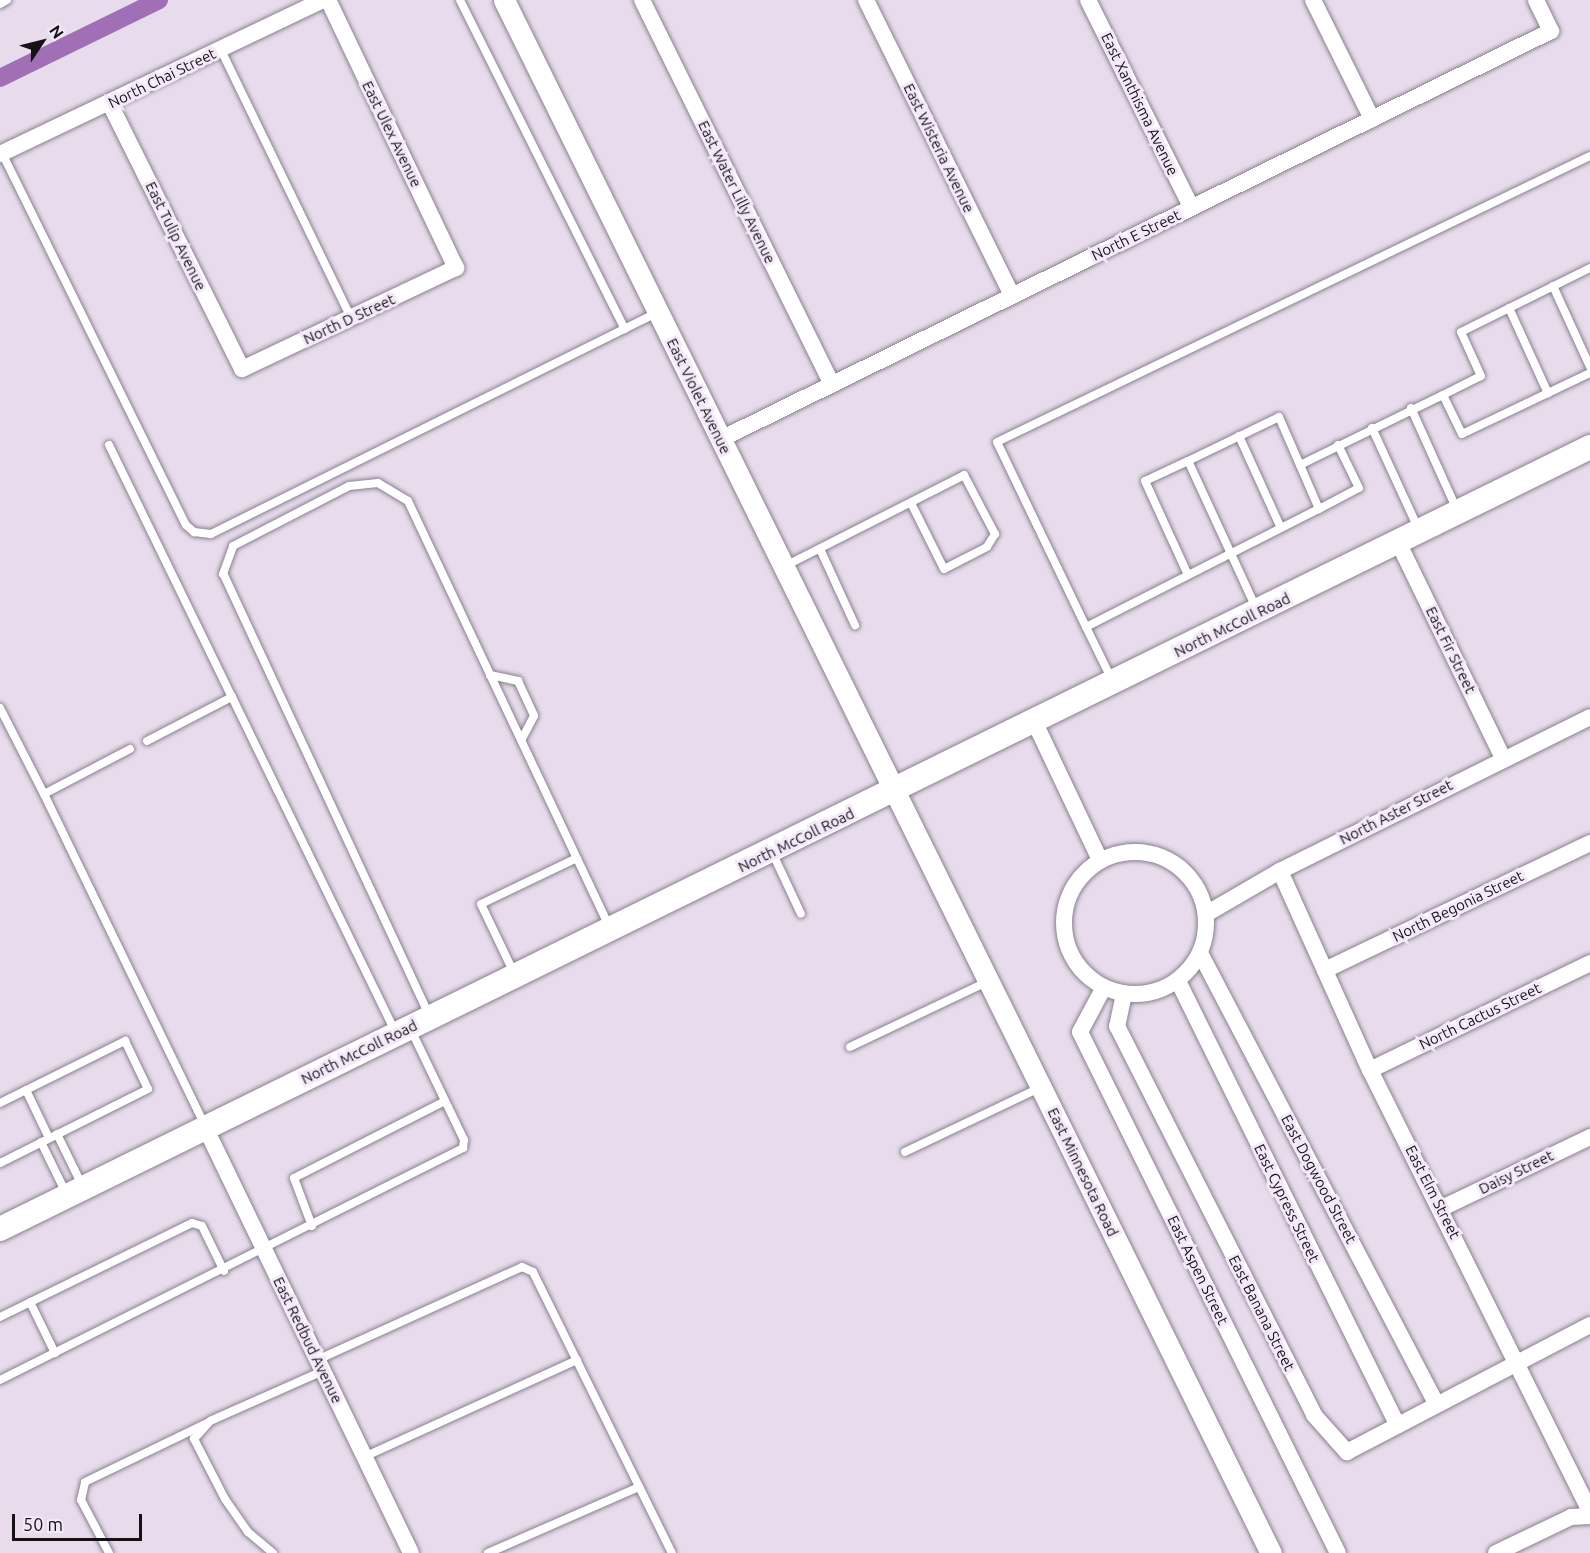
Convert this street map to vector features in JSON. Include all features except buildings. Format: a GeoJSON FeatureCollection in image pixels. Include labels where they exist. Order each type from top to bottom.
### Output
{"type":"FeatureCollection","features":[{"type":"Feature","properties":{"kind":"main road","name":"North McColl Road"},"geometry":{"type":"LineString","coordinates":[[0,1229],[1035,723],[1590,447]]}},
{"type":"Feature","properties":{"kind":"street","name":"North Chai Street"},"geometry":{"type":"LineString","coordinates":[[1,153],[110,104],[326,0]]}},
{"type":"Feature","properties":{"kind":"street","name":"East Ulex Avenue"},"geometry":{"type":"LineString","coordinates":[[326,0],[456,268]]}},
{"type":"Feature","properties":{"kind":"street","name":"East Violet Avenue"},"geometry":{"type":"LineString","coordinates":[[504,0],[896,791]]}},
{"type":"Feature","properties":{"kind":"street","name":"East Water Lilly Avenue"},"geometry":{"type":"LineString","coordinates":[[642,0],[832,384]]}},
{"type":"Feature","properties":{"kind":"street","name":"East Wisteria Avenue"},"geometry":{"type":"LineString","coordinates":[[866,0],[1012,296]]}},
{"type":"Feature","properties":{"kind":"street","name":"East Xanthisma Avenue"},"geometry":{"type":"LineString","coordinates":[[1088,0],[1191,207]]}},
{"type":"Feature","properties":{"kind":"street"},"geometry":{"type":"LineString","coordinates":[[1313,0],[1372,119]]}},
{"type":"Feature","properties":{"kind":"street","name":"North E Street"},"geometry":{"type":"LineString","coordinates":[[721,439],[1551,31],[1536,0]]}},
{"type":"Feature","properties":{"kind":"street","name":"East Tulip Avenue"},"geometry":{"type":"LineString","coordinates":[[110,104],[242,369]]}},
{"type":"Feature","properties":{"kind":"street","name":"North D Street"},"geometry":{"type":"LineString","coordinates":[[242,369],[456,268]]}},
{"type":"Feature","properties":{"kind":"street","name":"East Fir Street"},"geometry":{"type":"LineString","coordinates":[[1409,537],[1503,758]]}},
{"type":"Feature","properties":{"kind":"street","name":"North Aster Street"},"geometry":{"type":"LineString","coordinates":[[1206,914],[1280,871],[1503,758],[1590,717]]}},
{"type":"Feature","properties":{"kind":"street"},"geometry":{"type":"LineString","coordinates":[[1035,723],[1101,860]]}},
{"type":"Feature","properties":{"kind":"street","name":"East Minnesota Road"},"geometry":{"type":"LineString","coordinates":[[896,791],[1271,1553]]}},
{"type":"Feature","properties":{"kind":"street","name":"North Begonia Street"},"geometry":{"type":"LineString","coordinates":[[1325,970],[1590,843]]}},
{"type":"Feature","properties":{"kind":"street"},"geometry":{"type":"LineString","coordinates":[[1134,852],[1167,859],[1199,892],[1206,914],[1200,953],[1178,981],[1161,990],[1124,994],[1104,987],[1072,957],[1064,913],[1077,882],[1101,860],[1134,852]]}},
{"type":"Feature","properties":{"kind":"street","name":"East Elm Street"},"geometry":{"type":"LineString","coordinates":[[1280,871],[1370,1070],[1442,1208],[1590,1511]]}},
{"type":"Feature","properties":{"kind":"street","name":"East Dogwood Street"},"geometry":{"type":"LineString","coordinates":[[1200,953],[1437,1405]]}},
{"type":"Feature","properties":{"kind":"street","name":"North Cactus Street"},"geometry":{"type":"LineString","coordinates":[[1370,1070],[1590,963]]}},
{"type":"Feature","properties":{"kind":"street","name":"East Cypress Street"},"geometry":{"type":"LineString","coordinates":[[1178,981],[1397,1425]]}},
{"type":"Feature","properties":{"kind":"street","name":"East Aspen Street"},"geometry":{"type":"LineString","coordinates":[[1104,987],[1080,1032],[1338,1553]]}},
{"type":"Feature","properties":{"kind":"street","name":"East Banana Street"},"geometry":{"type":"LineString","coordinates":[[1124,994],[1117,1026],[1314,1415],[1347,1452],[1516,1361],[1590,1325]]}},
{"type":"Feature","properties":{"kind":"street","name":"East Redbud Avenue"},"geometry":{"type":"LineString","coordinates":[[205,1127],[411,1553]]}},
{"type":"Feature","properties":{"kind":"street","name":"Daisy Street"},"geometry":{"type":"LineString","coordinates":[[1442,1208],[1590,1137]]}},
{"type":"Feature","properties":{"kind":"street"},"geometry":{"type":"LineString","coordinates":[[1496,1553],[1571,1517],[1590,1516]]}},
{"type":"Feature","properties":{"kind":"lane"},"geometry":{"type":"LineString","coordinates":[[0,4],[7,0]]}},
{"type":"Feature","properties":{"kind":"lane"},"geometry":{"type":"LineString","coordinates":[[460,0],[625,329]]}},
{"type":"Feature","properties":{"kind":"lane"},"geometry":{"type":"LineString","coordinates":[[221,50],[351,318]]}},
{"type":"Feature","properties":{"kind":"lane"},"geometry":{"type":"LineString","coordinates":[[1,153],[194,532],[211,534],[658,312]]}},
{"type":"Feature","properties":{"kind":"lane"},"geometry":{"type":"LineString","coordinates":[[1114,684],[997,442],[1590,156]]}},
{"type":"Feature","properties":{"kind":"lane"},"geometry":{"type":"LineString","coordinates":[[1300,465],[1411,408],[1482,376],[1461,332],[1590,268]]}},
{"type":"Feature","properties":{"kind":"lane"},"geometry":{"type":"LineString","coordinates":[[1553,286],[1590,367]]}},
{"type":"Feature","properties":{"kind":"lane"},"geometry":{"type":"LineString","coordinates":[[1509,308],[1548,393]]}},
{"type":"Feature","properties":{"kind":"lane"},"geometry":{"type":"LineString","coordinates":[[1443,395],[1462,434],[1590,373]]}},
{"type":"Feature","properties":{"kind":"lane"},"geometry":{"type":"LineString","coordinates":[[1411,408],[1458,513]]}},
{"type":"Feature","properties":{"kind":"lane"},"geometry":{"type":"LineString","coordinates":[[1188,574],[1146,481],[1279,417],[1319,509]]}},
{"type":"Feature","properties":{"kind":"lane"},"geometry":{"type":"LineString","coordinates":[[1372,428],[1409,537]]}},
{"type":"Feature","properties":{"kind":"lane"},"geometry":{"type":"LineString","coordinates":[[1239,436],[1281,528]]}},
{"type":"Feature","properties":{"kind":"lane"},"geometry":{"type":"LineString","coordinates":[[109,445],[231,697],[412,1026]]}},
{"type":"Feature","properties":{"kind":"lane"},"geometry":{"type":"LineString","coordinates":[[1086,627],[1359,488],[1338,445]]}},
{"type":"Feature","properties":{"kind":"lane"},"geometry":{"type":"LineString","coordinates":[[1188,461],[1258,612]]}},
{"type":"Feature","properties":{"kind":"lane"},"geometry":{"type":"LineString","coordinates":[[784,566],[964,475],[995,534],[987,547],[944,569],[911,502]]}},
{"type":"Feature","properties":{"kind":"lane"},"geometry":{"type":"LineString","coordinates":[[0,1380],[265,1251],[463,1148],[464,1140],[412,1026],[223,574],[233,546],[349,486],[378,483],[408,501],[610,930]]}},
{"type":"Feature","properties":{"kind":"lane"},"geometry":{"type":"LineString","coordinates":[[820,549],[855,625]]}},
{"type":"Feature","properties":{"kind":"lane"},"geometry":{"type":"LineString","coordinates":[[490,675],[518,681],[534,716],[521,740]]}},
{"type":"Feature","properties":{"kind":"lane"},"geometry":{"type":"LineString","coordinates":[[147,741],[231,697]]}},
{"type":"Feature","properties":{"kind":"lane"},"geometry":{"type":"LineString","coordinates":[[0,708],[205,1127]]}},
{"type":"Feature","properties":{"kind":"lane"},"geometry":{"type":"LineString","coordinates":[[44,794],[130,749]]}},
{"type":"Feature","properties":{"kind":"lane"},"geometry":{"type":"LineString","coordinates":[[772,851],[801,914]]}},
{"type":"Feature","properties":{"kind":"lane"},"geometry":{"type":"LineString","coordinates":[[515,976],[481,904],[577,858]]}},
{"type":"Feature","properties":{"kind":"lane"},"geometry":{"type":"LineString","coordinates":[[850,1047],[989,981]]}},
{"type":"Feature","properties":{"kind":"lane"},"geometry":{"type":"LineString","coordinates":[[0,1103],[125,1041],[148,1089],[0,1162]]}},
{"type":"Feature","properties":{"kind":"lane"},"geometry":{"type":"LineString","coordinates":[[906,1152],[1042,1087]]}},
{"type":"Feature","properties":{"kind":"lane"},"geometry":{"type":"LineString","coordinates":[[26,1090],[75,1192]]}},
{"type":"Feature","properties":{"kind":"lane"},"geometry":{"type":"LineString","coordinates":[[312,1226],[294,1178],[445,1101]]}},
{"type":"Feature","properties":{"kind":"lane"},"geometry":{"type":"LineString","coordinates":[[49,1138],[75,1192]]}},
{"type":"Feature","properties":{"kind":"lane"},"geometry":{"type":"LineString","coordinates":[[0,1317],[192,1223],[202,1226],[224,1271]]}},
{"type":"Feature","properties":{"kind":"lane"},"geometry":{"type":"LineString","coordinates":[[109,1553],[81,1500],[85,1482],[522,1267],[533,1272],[672,1553]]}},
{"type":"Feature","properties":{"kind":"lane"},"geometry":{"type":"LineString","coordinates":[[30,1302],[55,1353]]}},
{"type":"Feature","properties":{"kind":"lane"},"geometry":{"type":"LineString","coordinates":[[364,1457],[577,1360]]}},
{"type":"Feature","properties":{"kind":"lane"},"geometry":{"type":"LineString","coordinates":[[210,1421],[194,1439],[225,1499],[248,1532],[273,1553]]}},
{"type":"Feature","properties":{"kind":"lane"},"geometry":{"type":"LineString","coordinates":[[488,1553],[639,1486]]}},
{"type":"Feature","properties":{"kind":"waterway"},"geometry":{"type":"LineString","coordinates":[[0,78],[159,0]]}}]}
